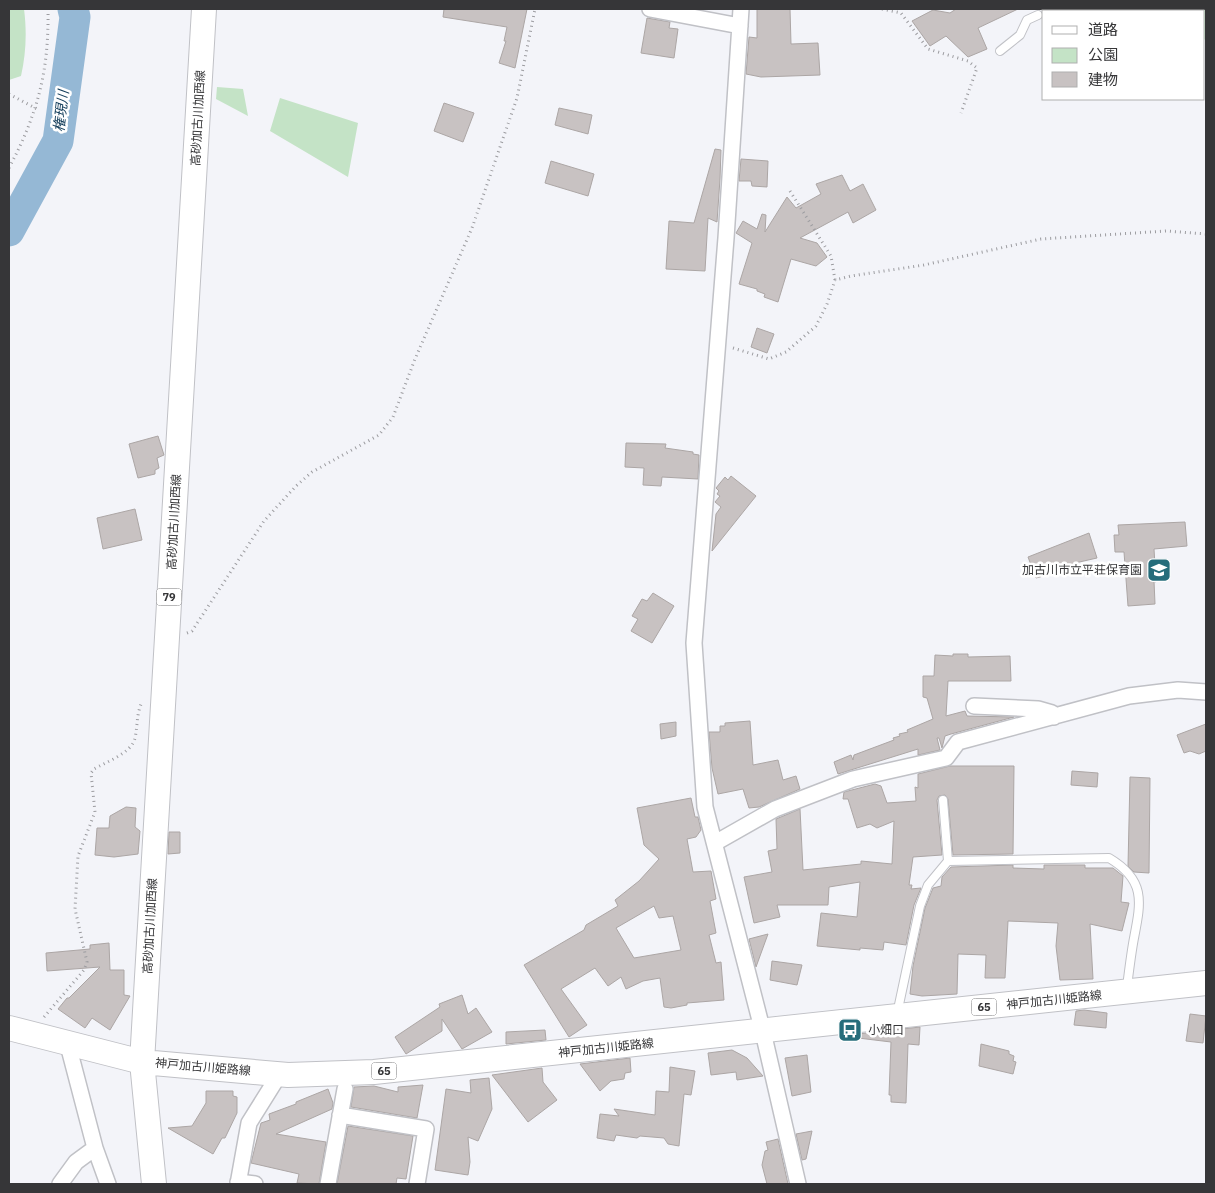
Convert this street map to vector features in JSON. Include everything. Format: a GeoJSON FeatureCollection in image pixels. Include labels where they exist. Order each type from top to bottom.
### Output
{"type":"FeatureCollection","features":[{"type":"Feature","properties":{"kind":"main road","name":"高砂加古川加西線"},"geometry":{"type":"LineString","coordinates":[[154,1184],[142,1062],[204,9]]}},
{"type":"Feature","properties":{"kind":"main road","name":"神戸加古川姫路線"},"geometry":{"type":"LineString","coordinates":[[19,1031],[68,1045],[142,1062],[279,1075],[374,1072],[763,1032],[1206,983]]}},
{"type":"Feature","properties":{"kind":"street"},"geometry":{"type":"LineString","coordinates":[[650,9],[740,26]]}},
{"type":"Feature","properties":{"kind":"street"},"geometry":{"type":"LineString","coordinates":[[741,9],[718,343],[694,643],[705,807],[763,1032],[798,1184]]}},
{"type":"Feature","properties":{"kind":"street"},"geometry":{"type":"LineString","coordinates":[[715,842],[775,809],[853,779],[946,758],[958,742],[1129,696],[1178,690],[1206,692]]}},
{"type":"Feature","properties":{"kind":"street"},"geometry":{"type":"LineString","coordinates":[[974,706],[1038,708],[1052,713],[1054,717]]}},
{"type":"Feature","properties":{"kind":"street"},"geometry":{"type":"LineString","coordinates":[[68,1045],[95,1148],[108,1184]]}},
{"type":"Feature","properties":{"kind":"street"},"geometry":{"type":"LineString","coordinates":[[255,1184],[238,1183],[248,1123],[279,1075]]}},
{"type":"Feature","properties":{"kind":"street"},"geometry":{"type":"LineString","coordinates":[[328,1184],[345,1089]]}},
{"type":"Feature","properties":{"kind":"street"},"geometry":{"type":"LineString","coordinates":[[340,1115],[426,1129],[417,1184]]}},
{"type":"Feature","properties":{"kind":"street"},"geometry":{"type":"LineString","coordinates":[[60,1184],[76,1162],[95,1148]]}},
{"type":"Feature","properties":{"kind":"lane"},"geometry":{"type":"LineString","coordinates":[[1000,51],[1020,35],[1026,20],[1038,14]]}},
{"type":"Feature","properties":{"kind":"lane"},"geometry":{"type":"LineString","coordinates":[[896,1017],[920,906],[928,885],[948,861],[943,800]]}},
{"type":"Feature","properties":{"kind":"lane"},"geometry":{"type":"LineString","coordinates":[[948,861],[1109,858],[1121,865],[1132,877],[1140,900],[1126,992]]}},
{"type":"Feature","properties":{"kind":"path"},"geometry":{"type":"LineString","coordinates":[[9,168],[37,108],[48,45],[48,9]]}},
{"type":"Feature","properties":{"kind":"path"},"geometry":{"type":"LineString","coordinates":[[166,643],[192,631],[264,521],[296,486],[312,472],[380,435],[393,417],[415,359],[472,228],[517,98],[535,9]]}},
{"type":"Feature","properties":{"kind":"path"},"geometry":{"type":"LineString","coordinates":[[882,9],[901,13],[928,49],[968,61],[977,68],[961,113]]}},
{"type":"Feature","properties":{"kind":"path"},"geometry":{"type":"LineString","coordinates":[[9,94],[37,108]]}},
{"type":"Feature","properties":{"kind":"path"},"geometry":{"type":"LineString","coordinates":[[718,343],[769,359],[786,352],[816,326],[827,304],[835,280],[831,256],[790,191]]}},
{"type":"Feature","properties":{"kind":"path"},"geometry":{"type":"LineString","coordinates":[[835,280],[924,265],[1041,239],[1166,231],[1206,234]]}},
{"type":"Feature","properties":{"kind":"path"},"geometry":{"type":"LineString","coordinates":[[19,1031],[84,970],[87,962],[75,909],[78,856],[95,812],[91,773],[94,769],[124,752],[132,745],[135,740],[137,714],[142,702],[150,693],[164,687]]}},
{"type":"Feature","properties":{"kind":"green space"},"geometry":{"type":"Polygon","coordinates":[[[9,9],[24,9],[26,35],[21,76],[9,80],[9,9]]]}},
{"type":"Feature","properties":{"kind":"green space"},"geometry":{"type":"Polygon","coordinates":[[[1042,9],[1206,9],[1206,38],[1205,10],[1042,9]]]}},
{"type":"Feature","properties":{"kind":"green space"},"geometry":{"type":"Polygon","coordinates":[[[217,87],[243,89],[248,116],[216,99],[217,87]]]}},
{"type":"Feature","properties":{"kind":"green space"},"geometry":{"type":"Polygon","coordinates":[[[280,98],[358,123],[348,177],[270,131],[280,98]]]}},
{"type":"Feature","properties":{"kind":"building"},"geometry":{"type":"Polygon","coordinates":[[[444,9],[527,9],[515,68],[499,63],[506,41],[504,41],[507,27],[443,17],[444,9]]]}},
{"type":"Feature","properties":{"kind":"building"},"geometry":{"type":"Polygon","coordinates":[[[757,9],[790,9],[791,44],[818,43],[820,75],[761,77],[746,74],[749,37],[757,38],[757,9]]]}},
{"type":"Feature","properties":{"kind":"building"},"geometry":{"type":"Polygon","coordinates":[[[956,9],[1018,9],[978,28],[987,49],[968,57],[946,36],[930,46],[912,21],[933,10],[950,13],[956,9]]]}},
{"type":"Feature","properties":{"kind":"building"},"geometry":{"type":"Polygon","coordinates":[[[647,18],[670,22],[669,28],[678,29],[674,58],[641,53],[647,18]]]}},
{"type":"Feature","properties":{"kind":"building"},"geometry":{"type":"Polygon","coordinates":[[[444,103],[474,113],[463,142],[434,131],[444,103]]]}},
{"type":"Feature","properties":{"kind":"building"},"geometry":{"type":"Polygon","coordinates":[[[559,108],[592,115],[588,134],[555,125],[559,108]]]}},
{"type":"Feature","properties":{"kind":"building"},"geometry":{"type":"Polygon","coordinates":[[[715,149],[721,150],[717,222],[708,218],[705,271],[666,269],[669,221],[694,223],[715,149]]]}},
{"type":"Feature","properties":{"kind":"building"},"geometry":{"type":"Polygon","coordinates":[[[741,159],[768,161],[767,187],[752,186],[751,181],[739,181],[741,159]]]}},
{"type":"Feature","properties":{"kind":"building"},"geometry":{"type":"Polygon","coordinates":[[[551,161],[594,174],[588,196],[545,183],[551,161]]]}},
{"type":"Feature","properties":{"kind":"building"},"geometry":{"type":"Polygon","coordinates":[[[842,175],[850,191],[863,184],[876,210],[853,223],[848,212],[800,238],[817,243],[827,257],[816,266],[791,259],[778,302],[764,297],[765,294],[757,291],[757,289],[739,284],[752,243],[736,233],[743,221],[757,229],[762,214],[766,215],[765,232],[787,197],[796,208],[821,194],[816,184],[842,175]]]}},
{"type":"Feature","properties":{"kind":"building"},"geometry":{"type":"Polygon","coordinates":[[[757,328],[774,334],[767,353],[751,347],[757,328]]]}},
{"type":"Feature","properties":{"kind":"building"},"geometry":{"type":"Polygon","coordinates":[[[158,436],[164,455],[157,458],[159,468],[155,470],[155,474],[138,478],[129,444],[158,436]]]}},
{"type":"Feature","properties":{"kind":"building"},"geometry":{"type":"Polygon","coordinates":[[[626,443],[666,444],[665,448],[693,452],[693,454],[699,455],[698,479],[662,477],[661,486],[643,485],[644,468],[625,467],[626,443]]]}},
{"type":"Feature","properties":{"kind":"building"},"geometry":{"type":"Polygon","coordinates":[[[731,476],[756,496],[712,551],[716,514],[721,507],[715,502],[720,496],[717,494],[719,491],[716,488],[725,477],[728,480],[731,476]]]}},
{"type":"Feature","properties":{"kind":"building"},"geometry":{"type":"Polygon","coordinates":[[[135,509],[142,540],[103,549],[97,518],[135,509]]]}},
{"type":"Feature","properties":{"kind":"building"},"geometry":{"type":"Polygon","coordinates":[[[1185,522],[1187,546],[1154,549],[1155,604],[1128,606],[1124,552],[1115,552],[1114,535],[1119,535],[1118,525],[1185,522]]]}},
{"type":"Feature","properties":{"kind":"building"},"geometry":{"type":"Polygon","coordinates":[[[1089,533],[1097,558],[1075,563],[1069,569],[1036,578],[1028,557],[1089,533]]]}},
{"type":"Feature","properties":{"kind":"building"},"geometry":{"type":"Polygon","coordinates":[[[653,593],[674,606],[652,643],[631,631],[638,619],[632,616],[642,599],[647,601],[653,593]]]}},
{"type":"Feature","properties":{"kind":"building"},"geometry":{"type":"Polygon","coordinates":[[[953,654],[968,654],[968,657],[1010,656],[1011,681],[948,681],[946,716],[965,711],[967,716],[1014,717],[945,736],[942,748],[939,738],[937,738],[940,750],[918,755],[918,749],[838,774],[834,762],[851,755],[853,760],[854,755],[894,740],[893,738],[900,736],[899,734],[908,732],[907,730],[933,719],[927,698],[923,697],[923,676],[934,676],[935,655],[953,656],[953,654]]]}},
{"type":"Feature","properties":{"kind":"building"},"geometry":{"type":"Polygon","coordinates":[[[750,721],[753,765],[778,760],[783,780],[796,776],[800,789],[759,807],[749,808],[743,789],[718,794],[712,768],[709,732],[720,732],[720,726],[725,726],[725,723],[750,721]]]}},
{"type":"Feature","properties":{"kind":"building"},"geometry":{"type":"Polygon","coordinates":[[[676,722],[676,736],[661,739],[660,724],[676,722]]]}},
{"type":"Feature","properties":{"kind":"building"},"geometry":{"type":"Polygon","coordinates":[[[1206,724],[1206,751],[1199,754],[1190,751],[1184,753],[1177,735],[1206,724]]]}},
{"type":"Feature","properties":{"kind":"building"},"geometry":{"type":"Polygon","coordinates":[[[950,766],[1014,766],[1013,854],[953,855],[948,799],[945,795],[939,796],[937,800],[942,855],[913,857],[909,885],[912,885],[911,889],[921,888],[914,905],[906,945],[884,942],[883,950],[817,946],[821,913],[857,917],[860,882],[829,887],[828,905],[777,905],[780,917],[754,923],[744,877],[772,872],[768,851],[777,849],[776,819],[800,809],[803,870],[861,864],[861,861],[892,864],[894,821],[877,828],[870,824],[857,828],[848,799],[843,799],[844,792],[875,784],[881,786],[887,803],[916,801],[915,787],[918,788],[918,774],[950,766]]]}},
{"type":"Feature","properties":{"kind":"building"},"geometry":{"type":"Polygon","coordinates":[[[1072,771],[1098,773],[1097,787],[1071,785],[1072,771]]]}},
{"type":"Feature","properties":{"kind":"building"},"geometry":{"type":"Polygon","coordinates":[[[1130,777],[1150,778],[1149,873],[1134,872],[1128,866],[1130,777]]]}},
{"type":"Feature","properties":{"kind":"building"},"geometry":{"type":"Polygon","coordinates":[[[691,798],[695,817],[698,817],[701,830],[696,837],[687,839],[693,872],[711,871],[716,899],[710,901],[716,933],[709,935],[716,963],[721,962],[724,1000],[687,1003],[687,1005],[671,1008],[664,1007],[660,978],[643,981],[626,989],[621,977],[608,986],[595,968],[561,989],[587,1025],[569,1037],[524,965],[584,930],[586,925],[618,906],[615,900],[639,881],[659,859],[644,845],[637,808],[691,798]],[[654,906],[616,928],[634,958],[681,950],[673,916],[659,918],[654,906]]]}},
{"type":"Feature","properties":{"kind":"building"},"geometry":{"type":"Polygon","coordinates":[[[126,807],[136,808],[135,827],[140,831],[138,854],[114,857],[95,855],[97,828],[109,828],[110,816],[126,807]]]}},
{"type":"Feature","properties":{"kind":"building"},"geometry":{"type":"Polygon","coordinates":[[[169,832],[180,832],[180,853],[168,854],[169,832]]]}},
{"type":"Feature","properties":{"kind":"building"},"geometry":{"type":"Polygon","coordinates":[[[1013,865],[1013,868],[1044,869],[1044,865],[1085,865],[1085,868],[1113,868],[1123,876],[1121,902],[1129,903],[1122,931],[1090,924],[1093,979],[1060,980],[1056,946],[1058,923],[1008,921],[1005,978],[985,978],[986,955],[958,954],[957,994],[922,996],[910,994],[913,966],[925,908],[933,888],[941,886],[942,877],[951,867],[1013,865]]]}},
{"type":"Feature","properties":{"kind":"building"},"geometry":{"type":"Polygon","coordinates":[[[768,934],[756,967],[749,939],[768,934]]]}},
{"type":"Feature","properties":{"kind":"building"},"geometry":{"type":"Polygon","coordinates":[[[109,943],[110,970],[124,970],[124,995],[130,996],[110,1030],[92,1018],[85,1028],[58,1009],[100,967],[47,971],[46,953],[90,949],[90,945],[109,943]]]}},
{"type":"Feature","properties":{"kind":"building"},"geometry":{"type":"Polygon","coordinates":[[[772,961],[802,965],[797,985],[770,980],[772,961]]]}},
{"type":"Feature","properties":{"kind":"building"},"geometry":{"type":"Polygon","coordinates":[[[462,995],[468,1014],[476,1008],[492,1032],[462,1049],[442,1019],[442,1031],[406,1054],[395,1037],[440,1007],[439,1004],[462,995]]]}},
{"type":"Feature","properties":{"kind":"building"},"geometry":{"type":"Polygon","coordinates":[[[1084,1010],[1107,1013],[1106,1028],[1074,1025],[1076,1011],[1084,1010]]]}},
{"type":"Feature","properties":{"kind":"building"},"geometry":{"type":"Polygon","coordinates":[[[1190,1014],[1206,1016],[1203,1043],[1186,1041],[1190,1014]]]}},
{"type":"Feature","properties":{"kind":"building"},"geometry":{"type":"Polygon","coordinates":[[[920,1027],[919,1045],[908,1044],[906,1103],[891,1102],[891,1095],[889,1095],[891,1042],[858,1038],[858,1034],[920,1027]]]}},
{"type":"Feature","properties":{"kind":"building"},"geometry":{"type":"Polygon","coordinates":[[[545,1030],[546,1040],[506,1044],[506,1032],[545,1030]]]}},
{"type":"Feature","properties":{"kind":"building"},"geometry":{"type":"Polygon","coordinates":[[[981,1044],[1009,1051],[1009,1054],[1014,1056],[1013,1061],[1016,1062],[1013,1074],[979,1066],[981,1044]]]}},
{"type":"Feature","properties":{"kind":"building"},"geometry":{"type":"Polygon","coordinates":[[[732,1050],[747,1058],[763,1076],[737,1080],[736,1072],[711,1075],[708,1053],[732,1050]]]}},
{"type":"Feature","properties":{"kind":"building"},"geometry":{"type":"Polygon","coordinates":[[[807,1055],[811,1092],[792,1096],[785,1058],[807,1055]]]}},
{"type":"Feature","properties":{"kind":"building"},"geometry":{"type":"Polygon","coordinates":[[[630,1058],[631,1072],[625,1073],[624,1079],[611,1081],[600,1091],[580,1064],[630,1058]]]}},
{"type":"Feature","properties":{"kind":"building"},"geometry":{"type":"Polygon","coordinates":[[[670,1067],[695,1071],[691,1095],[684,1094],[679,1146],[668,1144],[664,1138],[640,1136],[637,1138],[616,1135],[614,1141],[597,1138],[600,1114],[619,1116],[614,1109],[655,1115],[656,1091],[669,1092],[670,1067]]]}},
{"type":"Feature","properties":{"kind":"building"},"geometry":{"type":"Polygon","coordinates":[[[542,1068],[543,1082],[557,1100],[528,1122],[492,1075],[542,1068]]]}},
{"type":"Feature","properties":{"kind":"building"},"geometry":{"type":"Polygon","coordinates":[[[489,1078],[492,1109],[478,1141],[468,1137],[470,1162],[468,1175],[435,1170],[446,1089],[471,1093],[470,1080],[489,1078]]]}},
{"type":"Feature","properties":{"kind":"building"},"geometry":{"type":"Polygon","coordinates":[[[423,1085],[417,1118],[351,1107],[354,1087],[374,1086],[398,1092],[398,1087],[423,1085]]]}},
{"type":"Feature","properties":{"kind":"building"},"geometry":{"type":"Polygon","coordinates":[[[328,1089],[333,1103],[332,1109],[276,1134],[326,1142],[319,1184],[297,1183],[299,1174],[251,1163],[261,1123],[270,1120],[269,1114],[328,1089]]]}},
{"type":"Feature","properties":{"kind":"building"},"geometry":{"type":"Polygon","coordinates":[[[206,1091],[233,1091],[233,1096],[237,1097],[237,1113],[225,1138],[222,1138],[213,1154],[168,1128],[192,1126],[206,1103],[206,1091]]]}},
{"type":"Feature","properties":{"kind":"building"},"geometry":{"type":"Polygon","coordinates":[[[348,1126],[413,1136],[406,1179],[397,1178],[396,1184],[337,1184],[348,1126]]]}},
{"type":"Feature","properties":{"kind":"building"},"geometry":{"type":"Polygon","coordinates":[[[812,1131],[806,1159],[802,1160],[796,1134],[812,1131]]]}},
{"type":"Feature","properties":{"kind":"building"},"geometry":{"type":"Polygon","coordinates":[[[778,1139],[788,1184],[767,1184],[762,1165],[765,1151],[768,1150],[766,1142],[778,1139]]]}},
{"type":"Feature","properties":{"kind":"waterway","name":"権現川"},"geometry":{"type":"LineString","coordinates":[[9,231],[58,141],[75,17],[73,9]]}},
{"type":"Feature","properties":{"kind":"place","name":"加古川市立平荘保育園"},"geometry":{"type":"Point","coordinates":[1159,570]}},
{"type":"Feature","properties":{"kind":"place","name":"小畑口"},"geometry":{"type":"Point","coordinates":[850,1030]}}]}
